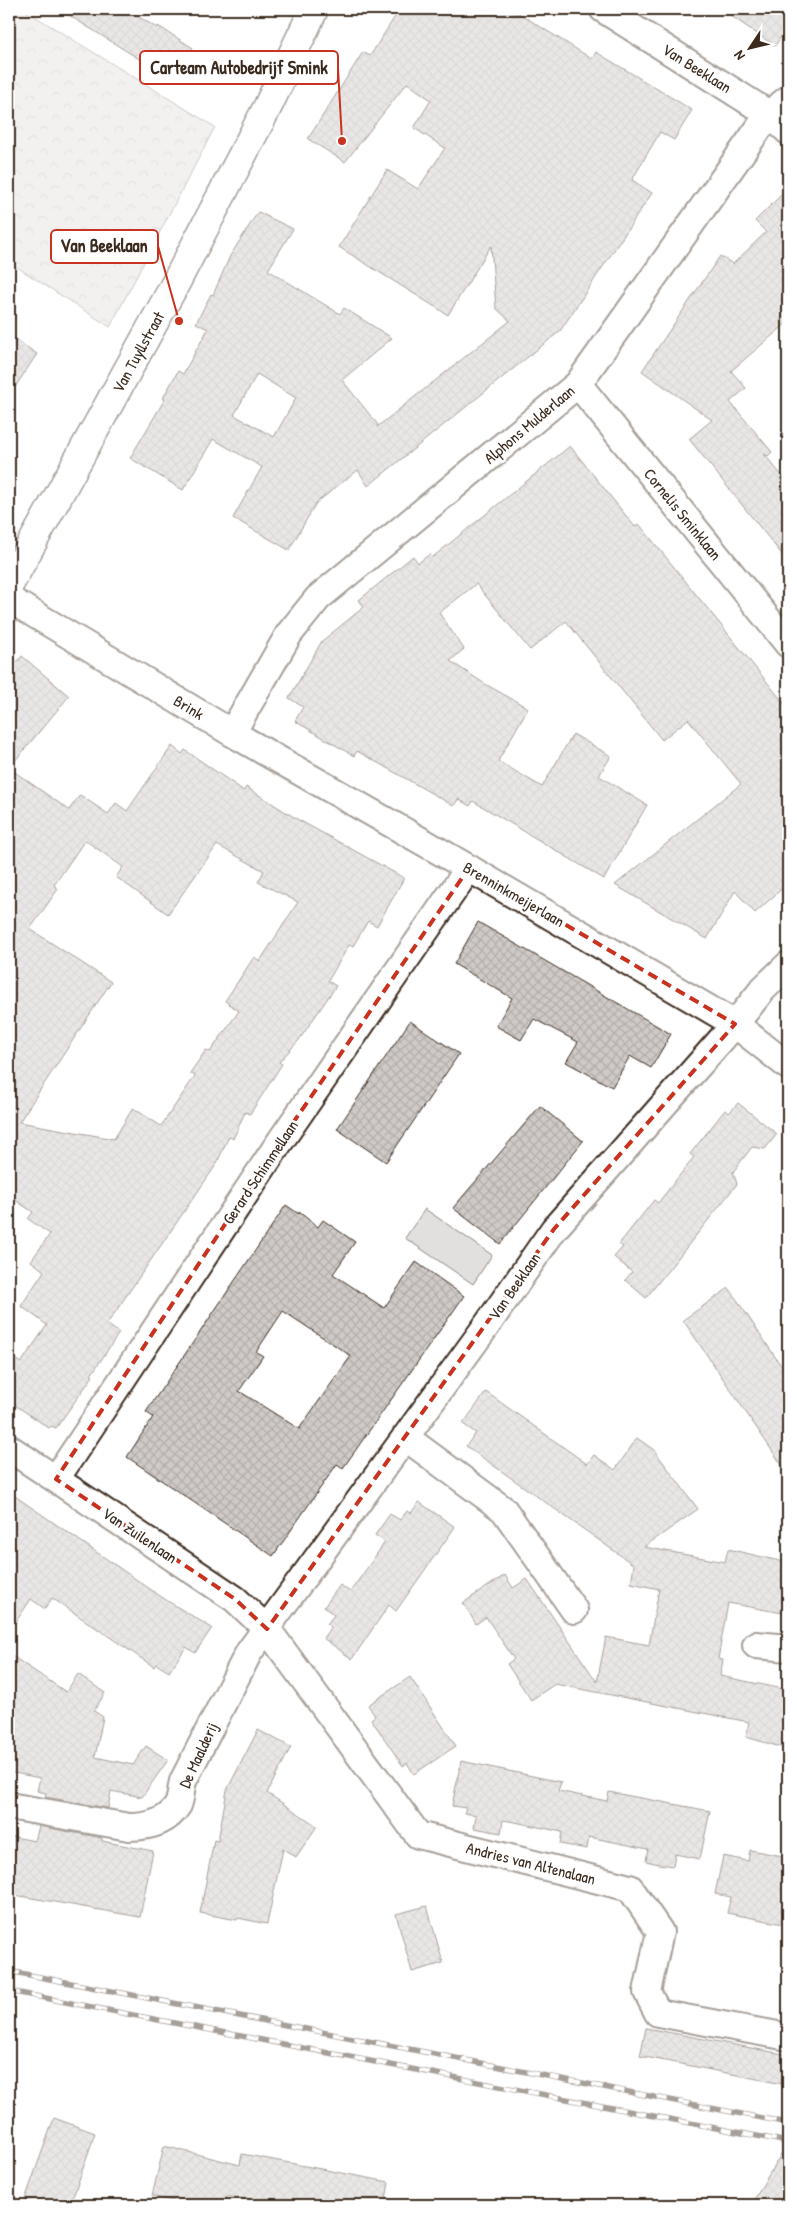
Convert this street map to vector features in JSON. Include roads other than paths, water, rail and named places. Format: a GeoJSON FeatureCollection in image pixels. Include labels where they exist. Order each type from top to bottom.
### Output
{"type":"FeatureCollection","features":[{"type":"Feature","properties":{"kind":"street","name":"Van Tuyllstraat"},"geometry":{"type":"LineString","coordinates":[[9,585],[173,288],[268,106],[314,9]]}},
{"type":"Feature","properties":{"kind":"street","name":"Van Beeklaan"},"geometry":{"type":"LineString","coordinates":[[603,9],[782,115]]}},
{"type":"Feature","properties":{"kind":"street","name":"Alphons Mulderlaan"},"geometry":{"type":"LineString","coordinates":[[232,733],[289,634],[318,598],[578,384],[782,115]]}},
{"type":"Feature","properties":{"kind":"street","name":"Cornelis Sminklaan"},"geometry":{"type":"LineString","coordinates":[[578,384],[788,644]]}},
{"type":"Feature","properties":{"kind":"street","name":"Brink"},"geometry":{"type":"LineString","coordinates":[[9,599],[232,733]]}},
{"type":"Feature","properties":{"kind":"street","name":"Brenninkmeijerlaan"},"geometry":{"type":"LineString","coordinates":[[232,733],[469,868],[735,1024],[788,1066]]}},
{"type":"Feature","properties":{"kind":"street","name":"Gerard Schimmellaan"},"geometry":{"type":"LineString","coordinates":[[56,1479],[277,1146],[469,868]]}},
{"type":"Feature","properties":{"kind":"street","name":"Van Beeklaan"},"geometry":{"type":"LineString","coordinates":[[267,1629],[487,1325],[554,1229],[735,1024],[763,989],[788,964]]}},
{"type":"Feature","properties":{"kind":"street"},"geometry":{"type":"LineString","coordinates":[[405,1437],[504,1510],[574,1610]]}},
{"type":"Feature","properties":{"kind":"street","name":"Van Zuilenlaan"},"geometry":{"type":"LineString","coordinates":[[9,1448],[235,1599],[267,1629]]}},
{"type":"Feature","properties":{"kind":"street","name":"De Maalderij"},"geometry":{"type":"LineString","coordinates":[[9,1806],[129,1828],[148,1827],[165,1819],[178,1804],[183,1781],[249,1652],[267,1629]]}},
{"type":"Feature","properties":{"kind":"street","name":"Andries van Altenalaan"},"geometry":{"type":"LineString","coordinates":[[267,1629],[418,1835],[630,1888],[660,1932],[646,1992],[658,2013],[788,2036]]}},
{"type":"Feature","properties":{"kind":"street"},"geometry":{"type":"LineString","coordinates":[[756,1645],[788,1648]]}},
{"type":"Feature","properties":{"kind":"railway"},"geometry":{"type":"LineString","coordinates":[[9,1971],[788,2123]]}},
{"type":"Feature","properties":{"kind":"railway"},"geometry":{"type":"LineString","coordinates":[[9,1991],[788,2142]]}},
{"type":"Feature","properties":{"kind":"place","name":"Carteam Autobedrijf Smink"},"geometry":{"type":"Point","coordinates":[342,141]}},
{"type":"Feature","properties":{"kind":"place","name":"Van Beeklaan"},"geometry":{"type":"Point","coordinates":[179,321]}}]}
